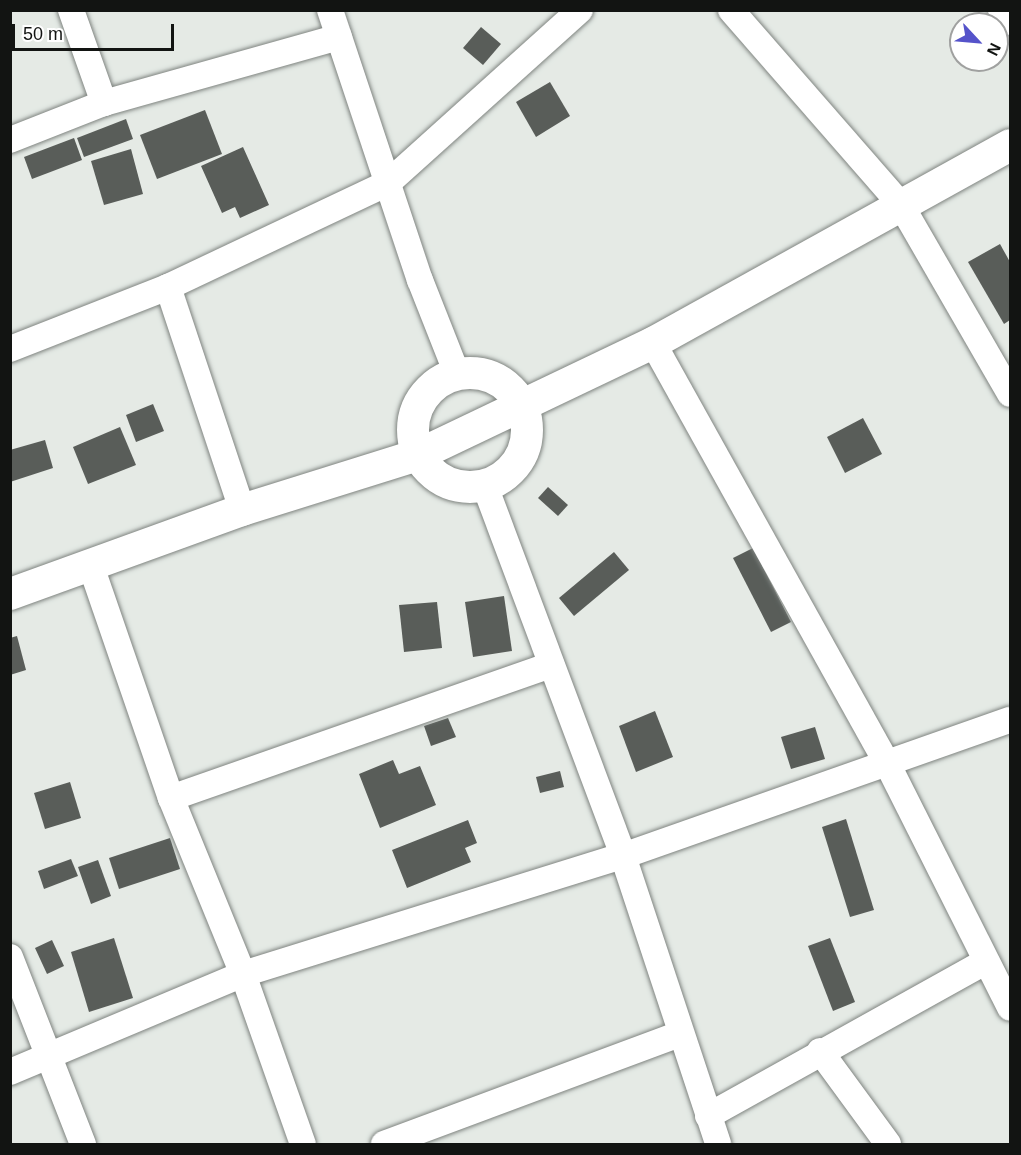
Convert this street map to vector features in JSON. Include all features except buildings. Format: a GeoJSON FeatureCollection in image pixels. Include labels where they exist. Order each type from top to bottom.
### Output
{"type":"FeatureCollection","features":[{"type":"Feature","properties":{"kind":"street"},"geometry":{"type":"LineString","coordinates":[[71,10],[104,103]]}},
{"type":"Feature","properties":{"kind":"street"},"geometry":{"type":"LineString","coordinates":[[330,10],[388,183],[457,374]]}},
{"type":"Feature","properties":{"kind":"street"},"geometry":{"type":"LineString","coordinates":[[10,349],[168,287],[388,183],[580,10]]}},
{"type":"Feature","properties":{"kind":"street"},"geometry":{"type":"LineString","coordinates":[[731,10],[901,205],[1011,394]]}},
{"type":"Feature","properties":{"kind":"street"},"geometry":{"type":"LineString","coordinates":[[1001,10],[1011,22]]}},
{"type":"Feature","properties":{"kind":"street"},"geometry":{"type":"LineString","coordinates":[[10,140],[104,103],[339,37]]}},
{"type":"Feature","properties":{"kind":"street"},"geometry":{"type":"LineString","coordinates":[[10,594],[242,510],[418,455],[653,343],[1011,145]]}},
{"type":"Feature","properties":{"kind":"street"},"geometry":{"type":"LineString","coordinates":[[168,287],[242,510]]}},
{"type":"Feature","properties":{"kind":"street"},"geometry":{"type":"LineString","coordinates":[[653,343],[886,761],[985,962],[1011,1008]]}},
{"type":"Feature","properties":{"kind":"street"},"geometry":{"type":"LineString","coordinates":[[457,374],[495,378],[521,405],[527,429],[521,454],[505,474],[485,486],[445,481],[418,455],[413,430],[418,405],[435,385],[457,374]]}},
{"type":"Feature","properties":{"kind":"street"},"geometry":{"type":"LineString","coordinates":[[485,486],[623,856],[679,1034],[718,1144]]}},
{"type":"Feature","properties":{"kind":"street"},"geometry":{"type":"LineString","coordinates":[[91,566],[171,798],[243,974],[303,1144]]}},
{"type":"Feature","properties":{"kind":"street"},"geometry":{"type":"LineString","coordinates":[[171,798],[551,665]]}},
{"type":"Feature","properties":{"kind":"street"},"geometry":{"type":"LineString","coordinates":[[10,1072],[50,1058],[243,974],[623,856],[886,761],[1011,720]]}},
{"type":"Feature","properties":{"kind":"street"},"geometry":{"type":"LineString","coordinates":[[10,957],[83,1144]]}},
{"type":"Feature","properties":{"kind":"street"},"geometry":{"type":"LineString","coordinates":[[708,1116],[820,1051],[985,962]]}},
{"type":"Feature","properties":{"kind":"street"},"geometry":{"type":"LineString","coordinates":[[384,1144],[679,1034]]}},
{"type":"Feature","properties":{"kind":"street"},"geometry":{"type":"LineString","coordinates":[[820,1051],[888,1144]]}}]}
